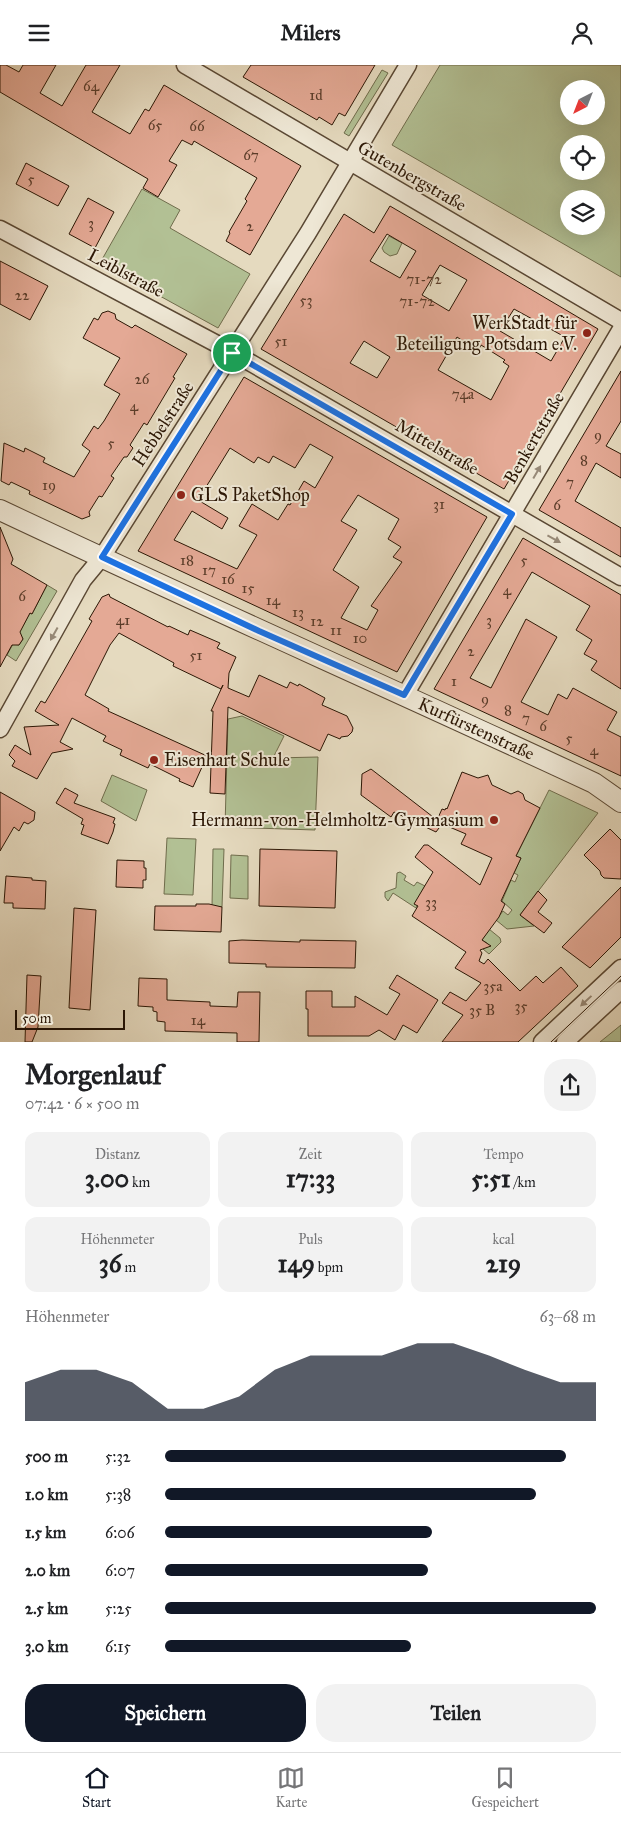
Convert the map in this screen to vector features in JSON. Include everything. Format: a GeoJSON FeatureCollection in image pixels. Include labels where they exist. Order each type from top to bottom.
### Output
{"type":"FeatureCollection","features":[{"type":"Feature","properties":{"kind":"street","name":"Gutenbergstraße"},"geometry":{"type":"LineString","coordinates":[[185,65],[621,321]]}},
{"type":"Feature","properties":{"kind":"street","name":"Hebbelstraße"},"geometry":{"type":"LineString","coordinates":[[0,729],[84,580],[102,557],[351,164],[408,65]]}},
{"type":"Feature","properties":{"kind":"street","name":"Leiblstraße"},"geometry":{"type":"LineString","coordinates":[[0,229],[232,353]]}},
{"type":"Feature","properties":{"kind":"street","name":"Benkertstraße"},"geometry":{"type":"LineString","coordinates":[[404,695],[621,329]]}},
{"type":"Feature","properties":{"kind":"street","name":"Mittelstraße"},"geometry":{"type":"LineString","coordinates":[[232,353],[621,577]]}},
{"type":"Feature","properties":{"kind":"street","name":"Kurfürstenstraße"},"geometry":{"type":"LineString","coordinates":[[0,510],[259,631],[404,695],[594,783],[621,802]]}},
{"type":"Feature","properties":{"kind":"street"},"geometry":{"type":"LineString","coordinates":[[542,1042],[621,968]]}},
{"type":"Feature","properties":{"kind":"street"},"geometry":{"type":"LineString","coordinates":[[565,1042],[621,990]]}},
{"type":"Feature","properties":{"kind":"green space"},"geometry":{"type":"Polygon","coordinates":[[[440,65],[621,65],[621,277],[392,145],[440,65]]]}},
{"type":"Feature","properties":{"kind":"green space"},"geometry":{"type":"Polygon","coordinates":[[[382,70],[388,73],[349,136],[344,133],[382,70]]]}},
{"type":"Feature","properties":{"kind":"green space"},"geometry":{"type":"Polygon","coordinates":[[[142,189],[180,210],[170,228],[250,274],[218,328],[100,263],[142,189]]]}},
{"type":"Feature","properties":{"kind":"green space"},"geometry":{"type":"Polygon","coordinates":[[[389,236],[402,243],[397,254],[390,256],[382,248],[389,236]]]}},
{"type":"Feature","properties":{"kind":"green space"},"geometry":{"type":"Polygon","coordinates":[[[47,585],[57,591],[16,661],[7,655],[13,644],[19,645],[23,639],[19,633],[30,613],[32,614],[47,585]]]}},
{"type":"Feature","properties":{"kind":"green space"},"geometry":{"type":"Polygon","coordinates":[[[242,716],[284,736],[273,758],[318,757],[315,830],[225,827],[228,719],[242,716]]]}},
{"type":"Feature","properties":{"kind":"green space"},"geometry":{"type":"Polygon","coordinates":[[[112,775],[147,790],[136,821],[101,801],[112,775]]]}},
{"type":"Feature","properties":{"kind":"green space"},"geometry":{"type":"Polygon","coordinates":[[[549,790],[598,813],[520,915],[534,926],[507,929],[496,920],[503,911],[508,915],[512,910],[502,901],[511,880],[515,882],[518,875],[514,873],[521,858],[516,856],[549,790]]]}},
{"type":"Feature","properties":{"kind":"green space"},"geometry":{"type":"Polygon","coordinates":[[[167,838],[196,839],[193,895],[164,894],[167,838]]]}},
{"type":"Feature","properties":{"kind":"green space"},"geometry":{"type":"Polygon","coordinates":[[[213,849],[224,849],[222,907],[212,907],[213,849]]]}},
{"type":"Feature","properties":{"kind":"green space"},"geometry":{"type":"Polygon","coordinates":[[[231,855],[248,856],[248,899],[230,898],[231,855]]]}},
{"type":"Feature","properties":{"kind":"green space"},"geometry":{"type":"Polygon","coordinates":[[[400,872],[406,876],[404,880],[414,886],[417,882],[425,886],[416,908],[393,893],[388,901],[385,897],[385,892],[396,888],[397,873],[400,872]]]}},
{"type":"Feature","properties":{"kind":"green space"},"geometry":{"type":"Polygon","coordinates":[[[489,929],[500,938],[501,942],[489,954],[483,949],[487,943],[482,940],[489,929]]]}},
{"type":"Feature","properties":{"kind":"green space"},"geometry":{"type":"Polygon","coordinates":[[[621,1025],[621,1042],[600,1042],[621,1025]]]}},
{"type":"Feature","properties":{"kind":"building"},"geometry":{"type":"Polygon","coordinates":[[[0,65],[6,65],[19,72],[23,65],[56,65],[40,93],[62,106],[86,65],[120,65],[92,112],[130,134],[145,109],[149,111],[164,85],[301,166],[250,255],[226,241],[257,178],[194,141],[192,145],[182,140],[169,161],[177,165],[158,197],[143,188],[148,179],[0,92],[0,65]]]}},
{"type":"Feature","properties":{"kind":"building"},"geometry":{"type":"Polygon","coordinates":[[[251,65],[375,65],[345,116],[339,113],[332,125],[319,117],[317,120],[243,77],[251,65]]]}},
{"type":"Feature","properties":{"kind":"building"},"geometry":{"type":"Polygon","coordinates":[[[26,163],[69,186],[58,206],[16,184],[26,163]]]}},
{"type":"Feature","properties":{"kind":"building"},"geometry":{"type":"Polygon","coordinates":[[[88,198],[114,212],[95,248],[69,234],[88,198]]]}},
{"type":"Feature","properties":{"kind":"building"},"geometry":{"type":"Polygon","coordinates":[[[390,206],[598,329],[504,489],[261,349],[344,214],[374,233],[390,206]],[[387,234],[370,261],[400,278],[416,251],[387,234]],[[440,265],[422,295],[449,311],[467,280],[440,265]],[[514,309],[500,331],[551,361],[565,337],[514,309]],[[457,337],[438,370],[491,400],[509,366],[503,362],[505,360],[481,345],[478,351],[457,337]],[[364,341],[350,363],[377,378],[390,357],[364,341]]]}},
{"type":"Feature","properties":{"kind":"building"},"geometry":{"type":"Polygon","coordinates":[[[0,261],[48,286],[30,320],[0,304],[0,261]]]}},
{"type":"Feature","properties":{"kind":"building"},"geometry":{"type":"Polygon","coordinates":[[[108,311],[115,314],[116,319],[132,328],[135,325],[187,354],[147,425],[144,423],[130,445],[133,448],[127,457],[124,457],[111,476],[114,478],[102,497],[99,496],[89,512],[90,516],[82,519],[29,494],[30,491],[11,482],[9,485],[1,481],[4,443],[24,452],[25,448],[45,458],[43,462],[74,477],[90,451],[82,445],[94,426],[98,429],[104,421],[120,394],[104,385],[120,358],[83,338],[94,318],[98,320],[102,313],[108,311]]]}},
{"type":"Feature","properties":{"kind":"building"},"geometry":{"type":"Polygon","coordinates":[[[621,371],[621,421],[606,446],[621,454],[621,478],[596,463],[575,501],[621,528],[621,557],[539,510],[621,371]]]}},
{"type":"Feature","properties":{"kind":"building"},"geometry":{"type":"Polygon","coordinates":[[[244,377],[487,517],[397,672],[138,551],[244,377]],[[310,444],[295,468],[273,456],[269,463],[258,457],[254,463],[230,448],[198,500],[228,518],[222,529],[192,511],[174,540],[237,569],[257,535],[239,526],[252,504],[278,520],[288,504],[290,505],[304,481],[315,488],[333,457],[310,444]],[[358,495],[341,521],[357,530],[333,570],[359,587],[341,618],[367,630],[378,610],[371,606],[402,562],[393,557],[401,547],[388,539],[399,519],[358,495]]]}},
{"type":"Feature","properties":{"kind":"building"},"geometry":{"type":"Polygon","coordinates":[[[0,527],[13,559],[11,564],[47,585],[20,632],[23,639],[19,645],[12,645],[0,667],[0,527]]]}},
{"type":"Feature","properties":{"kind":"building"},"geometry":{"type":"Polygon","coordinates":[[[523,538],[621,595],[621,689],[591,670],[597,661],[584,654],[592,640],[576,630],[590,606],[532,572],[470,678],[491,688],[526,619],[557,637],[521,702],[548,715],[558,694],[567,699],[573,688],[617,712],[607,730],[621,737],[621,776],[434,689],[523,538]]]}},
{"type":"Feature","properties":{"kind":"building"},"geometry":{"type":"Polygon","coordinates":[[[109,594],[110,597],[168,627],[188,635],[190,630],[220,643],[217,648],[236,657],[229,673],[228,688],[249,697],[259,675],[287,688],[290,682],[298,686],[299,684],[325,698],[322,705],[347,716],[353,728],[352,732],[340,739],[328,734],[320,751],[228,707],[225,794],[210,793],[213,711],[211,711],[223,685],[221,689],[173,666],[174,663],[119,633],[110,645],[85,695],[109,709],[108,711],[207,756],[193,787],[150,764],[148,768],[120,755],[122,750],[103,741],[106,736],[72,718],[60,742],[73,749],[52,753],[37,779],[12,766],[15,761],[9,755],[15,745],[31,755],[24,727],[59,725],[35,711],[41,701],[45,703],[92,621],[89,619],[102,597],[109,594]]]}},
{"type":"Feature","properties":{"kind":"building"},"geometry":{"type":"Polygon","coordinates":[[[371,769],[437,820],[442,809],[447,809],[462,772],[478,778],[488,775],[492,785],[511,794],[518,791],[523,794],[525,800],[540,808],[516,856],[521,858],[501,901],[505,904],[499,917],[482,940],[491,946],[480,950],[482,953],[479,961],[484,964],[488,959],[520,991],[536,976],[543,983],[561,967],[578,986],[518,1042],[442,1042],[463,1015],[442,1003],[450,992],[466,1001],[481,983],[455,968],[466,952],[412,916],[418,906],[414,904],[433,872],[415,857],[424,845],[428,845],[480,885],[492,858],[461,844],[466,834],[440,823],[442,824],[436,832],[394,812],[391,817],[361,795],[362,774],[371,769]]]}},
{"type":"Feature","properties":{"kind":"building"},"geometry":{"type":"Polygon","coordinates":[[[65,788],[78,795],[74,803],[115,818],[113,832],[108,844],[81,834],[84,825],[81,824],[83,819],[56,803],[65,788]]]}},
{"type":"Feature","properties":{"kind":"building"},"geometry":{"type":"Polygon","coordinates":[[[0,792],[35,812],[34,820],[28,824],[24,822],[19,831],[14,827],[0,851],[0,792]]]}},
{"type":"Feature","properties":{"kind":"building"},"geometry":{"type":"Polygon","coordinates":[[[610,829],[621,840],[621,879],[604,878],[600,871],[584,855],[610,829]]]}},
{"type":"Feature","properties":{"kind":"building"},"geometry":{"type":"Polygon","coordinates":[[[260,849],[337,851],[335,908],[259,906],[260,849]]]}},
{"type":"Feature","properties":{"kind":"building"},"geometry":{"type":"Polygon","coordinates":[[[117,860],[144,861],[146,880],[143,880],[143,888],[116,887],[117,860]]]}},
{"type":"Feature","properties":{"kind":"building"},"geometry":{"type":"Polygon","coordinates":[[[6,876],[46,881],[45,909],[13,908],[13,903],[4,903],[6,876]]]}},
{"type":"Feature","properties":{"kind":"building"},"geometry":{"type":"Polygon","coordinates":[[[621,887],[621,937],[590,968],[562,947],[621,887]]]}},
{"type":"Feature","properties":{"kind":"building"},"geometry":{"type":"Polygon","coordinates":[[[538,891],[547,900],[538,912],[552,923],[544,933],[520,915],[538,891]]]}},
{"type":"Feature","properties":{"kind":"building"},"geometry":{"type":"Polygon","coordinates":[[[196,904],[222,907],[221,932],[154,930],[155,906],[196,906],[196,904]]]}},
{"type":"Feature","properties":{"kind":"building"},"geometry":{"type":"Polygon","coordinates":[[[74,908],[96,910],[90,1010],[69,1008],[74,908]]]}},
{"type":"Feature","properties":{"kind":"building"},"geometry":{"type":"Polygon","coordinates":[[[229,941],[356,941],[355,968],[266,967],[266,964],[229,963],[229,941]]]}},
{"type":"Feature","properties":{"kind":"building"},"geometry":{"type":"Polygon","coordinates":[[[27,975],[41,976],[38,1027],[32,1042],[25,1042],[27,975]]]}},
{"type":"Feature","properties":{"kind":"building"},"geometry":{"type":"Polygon","coordinates":[[[397,975],[438,1000],[417,1033],[403,1025],[395,1040],[379,1030],[369,1036],[308,1036],[306,991],[332,991],[332,1007],[355,1007],[355,996],[387,1015],[400,994],[389,988],[397,975]]]}},
{"type":"Feature","properties":{"kind":"building"},"geometry":{"type":"Polygon","coordinates":[[[139,978],[167,979],[167,1000],[210,1002],[210,1006],[237,1007],[238,992],[260,992],[259,1042],[237,1042],[237,1033],[165,1031],[165,1022],[157,1021],[157,1012],[153,1011],[153,1007],[138,1006],[139,978]]]}},
{"type":"Feature","properties":{"kind":"tram line"},"geometry":{"type":"LineString","coordinates":[[551,1042],[621,976]]}},
{"type":"Feature","properties":{"kind":"place","name":"WerkStadt für Beteiligung Potsdam e.V."},"geometry":{"type":"Point","coordinates":[587,333]}},
{"type":"Feature","properties":{"kind":"place","name":"GLS PaketShop"},"geometry":{"type":"Point","coordinates":[181,495]}},
{"type":"Feature","properties":{"kind":"place","name":"Eisenhart Schule"},"geometry":{"type":"Point","coordinates":[154,760]}},
{"type":"Feature","properties":{"kind":"place","name":"Hermann-von-Helmholtz-Gymnasium"},"geometry":{"type":"Point","coordinates":[494,820]}},
{"type":"Feature","properties":{"kind":"route"},"geometry":{"type":"LineString","coordinates":[[232,353],[496,503],[512,514],[404,695],[259,631],[102,557],[232,353]]}}]}
